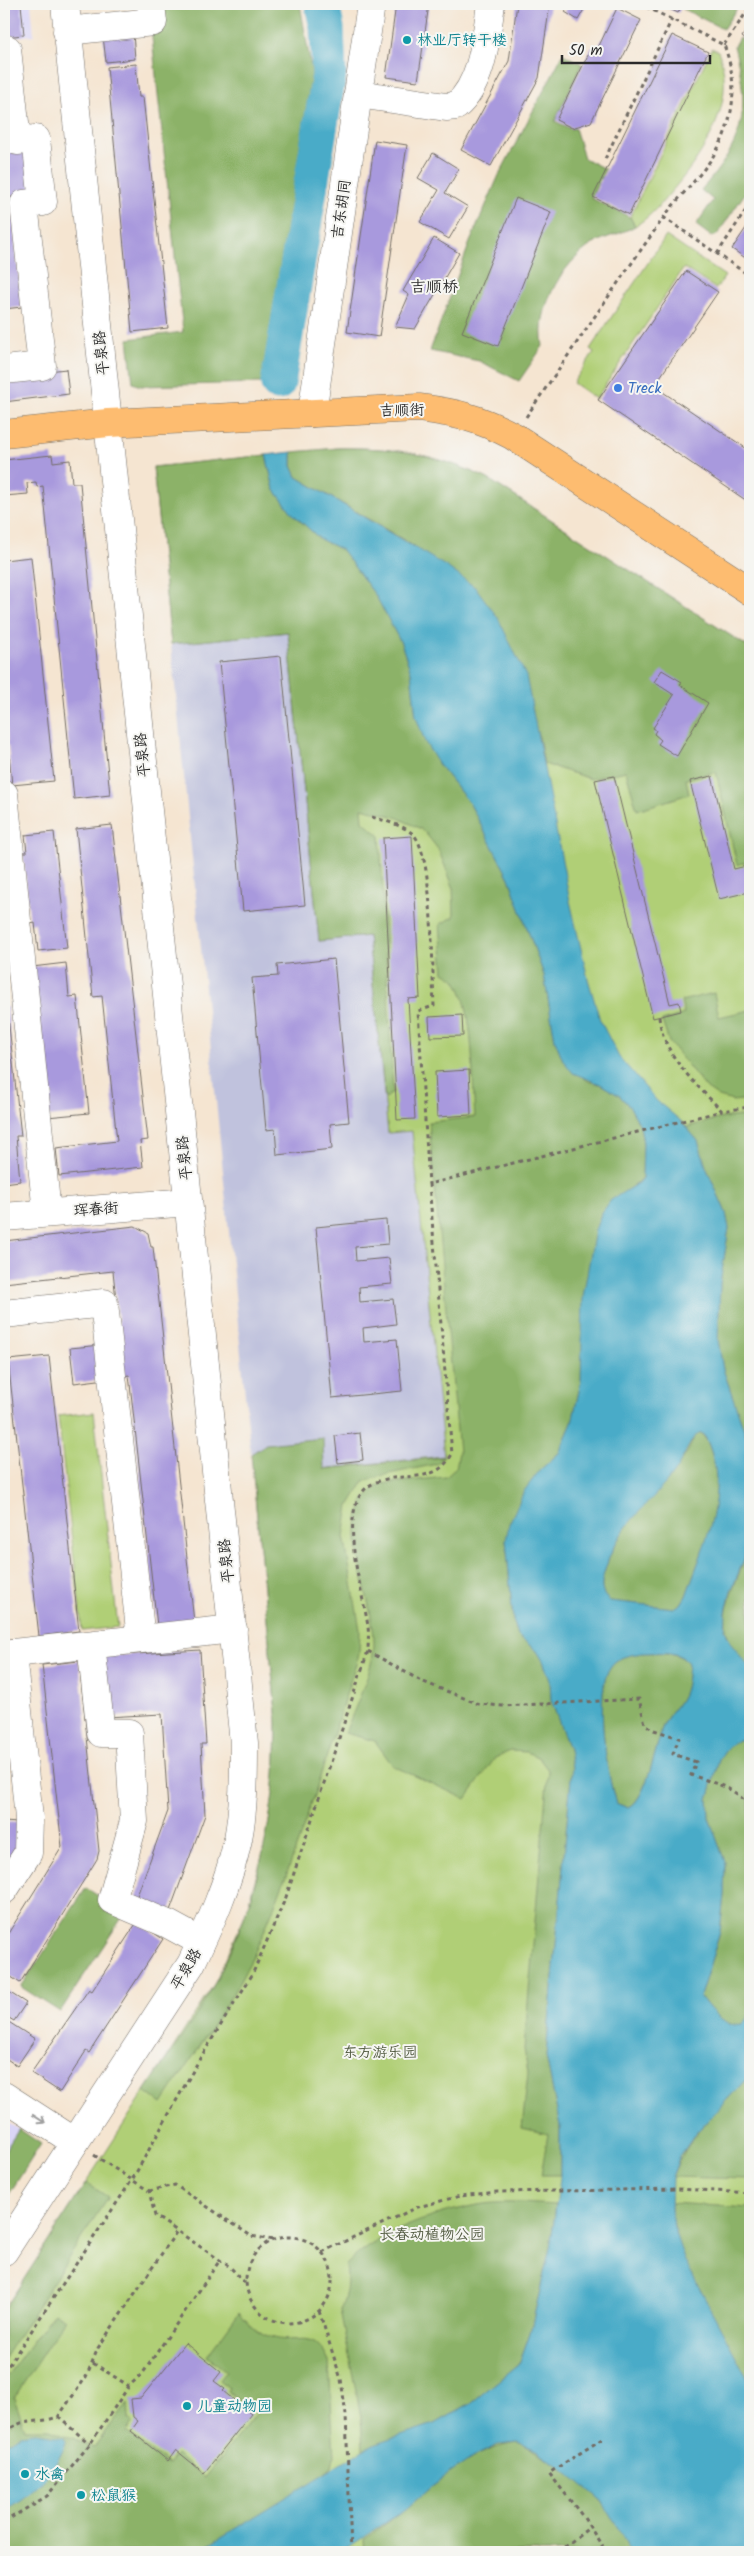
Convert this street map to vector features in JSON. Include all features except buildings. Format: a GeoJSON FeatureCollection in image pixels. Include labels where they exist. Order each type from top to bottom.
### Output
{"type":"FeatureCollection","features":[{"type":"Feature","properties":{"kind":"main road","name":"吉顺街"},"geometry":{"type":"LineString","coordinates":[[4,434],[108,423],[419,408],[456,413],[484,421],[513,436],[750,591]]}},
{"type":"Feature","properties":{"kind":"street","name":"平泉路"},"geometry":{"type":"LineString","coordinates":[[4,2251],[191,1964],[226,1880],[238,1839],[243,1795],[244,1743],[65,4]]}},
{"type":"Feature","properties":{"kind":"street"},"geometry":{"type":"LineString","coordinates":[[67,31],[153,22],[151,4]]}},
{"type":"Feature","properties":{"kind":"street","name":"吉东胡同"},"geometry":{"type":"LineString","coordinates":[[312,414],[371,4]]}},
{"type":"Feature","properties":{"kind":"street"},"geometry":{"type":"LineString","coordinates":[[358,94],[446,107],[456,106],[469,91],[481,60],[491,4]]}},
{"type":"Feature","properties":{"kind":"street"},"geometry":{"type":"LineString","coordinates":[[4,370],[42,366],[24,204],[43,202],[40,171],[36,139],[17,141],[7,49]]}},
{"type":"Feature","properties":{"kind":"street"},"geometry":{"type":"LineString","coordinates":[[40,171],[81,167]]}},
{"type":"Feature","properties":{"kind":"street"},"geometry":{"type":"LineString","coordinates":[[4,794],[47,1213]]}},
{"type":"Feature","properties":{"kind":"street","name":"珲春街"},"geometry":{"type":"LineString","coordinates":[[4,1217],[188,1202]]}},
{"type":"Feature","properties":{"kind":"street"},"geometry":{"type":"LineString","coordinates":[[4,1314],[104,1303],[141,1639]]}},
{"type":"Feature","properties":{"kind":"street"},"geometry":{"type":"LineString","coordinates":[[4,1890],[28,1853],[30,1818],[8,1654],[232,1628]]}},
{"type":"Feature","properties":{"kind":"street"},"geometry":{"type":"LineString","coordinates":[[91,1645],[101,1733],[129,1733],[134,1821],[112,1900],[168,1924],[201,1942]]}},
{"type":"Feature","properties":{"kind":"street"},"geometry":{"type":"LineString","coordinates":[[4,2096],[74,2142]]}},
{"type":"Feature","properties":{"kind":"path"},"geometry":{"type":"LineString","coordinates":[[513,436],[664,218],[712,157],[725,132],[731,110],[734,86],[731,65],[724,45],[640,4]]}},
{"type":"Feature","properties":{"kind":"path"},"geometry":{"type":"LineString","coordinates":[[724,45],[750,7]]}},
{"type":"Feature","properties":{"kind":"path"},"geometry":{"type":"LineString","coordinates":[[604,159],[672,19]]}},
{"type":"Feature","properties":{"kind":"path"},"geometry":{"type":"LineString","coordinates":[[717,254],[750,204]]}},
{"type":"Feature","properties":{"kind":"path"},"geometry":{"type":"LineString","coordinates":[[664,218],[750,276]]}},
{"type":"Feature","properties":{"kind":"path"},"geometry":{"type":"LineString","coordinates":[[4,2372],[132,2180],[199,2060],[256,1967],[286,1897],[368,1650],[368,1628],[352,1538],[353,1515],[360,1496],[368,1485],[381,1480],[432,1474],[446,1466],[452,1454],[429,1184],[418,1011],[434,1006],[426,866],[415,836],[405,828],[372,817]]}},
{"type":"Feature","properties":{"kind":"path"},"geometry":{"type":"LineString","coordinates":[[659,1017],[660,1030],[670,1050],[690,1078],[722,1111]]}},
{"type":"Feature","properties":{"kind":"path"},"geometry":{"type":"LineString","coordinates":[[429,1184],[694,1116],[750,1107]]}},
{"type":"Feature","properties":{"kind":"path"},"geometry":{"type":"LineString","coordinates":[[368,1650],[421,1681],[479,1704],[503,1706],[639,1699],[645,1724],[654,1730],[679,1738],[673,1754],[696,1762],[691,1776],[722,1786],[747,1801],[750,1810]]}},
{"type":"Feature","properties":{"kind":"path"},"geometry":{"type":"LineString","coordinates":[[750,1959],[750,1964]]}},
{"type":"Feature","properties":{"kind":"path"},"geometry":{"type":"LineString","coordinates":[[74,2142],[149,2191],[155,2216],[230,2267],[246,2284],[253,2304],[268,2318],[278,2322],[300,2322],[319,2311],[328,2297],[332,2281],[331,2269],[322,2252],[308,2242],[297,2238],[273,2240],[250,2236],[175,2186],[149,2191]]}},
{"type":"Feature","properties":{"kind":"path"},"geometry":{"type":"LineString","coordinates":[[322,2252],[386,2220],[434,2202],[460,2196],[498,2192],[680,2189],[750,2193]]}},
{"type":"Feature","properties":{"kind":"path"},"geometry":{"type":"LineString","coordinates":[[4,2431],[21,2423],[47,2420],[58,2416],[93,2362],[98,2348],[177,2231]]}},
{"type":"Feature","properties":{"kind":"path"},"geometry":{"type":"LineString","coordinates":[[246,2284],[249,2264],[254,2255],[273,2240]]}},
{"type":"Feature","properties":{"kind":"path"},"geometry":{"type":"LineString","coordinates":[[4,2522],[48,2496],[90,2444],[129,2386],[143,2373],[220,2260]]}},
{"type":"Feature","properties":{"kind":"path"},"geometry":{"type":"LineString","coordinates":[[319,2311],[341,2379],[346,2415],[351,2552]]}},
{"type":"Feature","properties":{"kind":"path"},"geometry":{"type":"LineString","coordinates":[[93,2362],[129,2386]]}},
{"type":"Feature","properties":{"kind":"path"},"geometry":{"type":"LineString","coordinates":[[58,2416],[90,2444]]}},
{"type":"Feature","properties":{"kind":"path"},"geometry":{"type":"LineString","coordinates":[[602,2438],[549,2473],[606,2552]]}},
{"type":"Feature","properties":{"kind":"path"},"geometry":{"type":"LineString","coordinates":[[558,2552],[590,2528]]}},
{"type":"Feature","properties":{"kind":"shaded area"},"geometry":{"type":"Polygon","coordinates":[[[4,4],[31,4],[34,35],[4,38],[4,4]]]}},
{"type":"Feature","properties":{"kind":"shaded area"},"geometry":{"type":"Polygon","coordinates":[[[288,632],[319,941],[368,936],[388,1133],[412,1131],[444,1457],[253,1476],[171,644],[288,632]]]}},
{"type":"Feature","properties":{"kind":"shaded area"},"geometry":{"type":"Polygon","coordinates":[[[4,2120],[41,2144],[4,2202],[4,2120]]]}},
{"type":"Feature","properties":{"kind":"green space"},"geometry":{"type":"Polygon","coordinates":[[[159,4],[300,4],[312,73],[261,383],[140,386],[133,383],[128,339],[183,332],[151,28],[159,4]]]}},
{"type":"Feature","properties":{"kind":"green space"},"geometry":{"type":"Polygon","coordinates":[[[685,4],[740,4],[723,29],[683,9],[685,4]]]}},
{"type":"Feature","properties":{"kind":"green space"},"geometry":{"type":"Polygon","coordinates":[[[739,37],[750,45],[750,186],[717,235],[712,237],[696,225],[713,200],[701,190],[727,156],[740,124],[743,107],[742,89],[734,46],[739,37]]]}},
{"type":"Feature","properties":{"kind":"green space"},"geometry":{"type":"Polygon","coordinates":[[[712,48],[718,51],[723,70],[724,89],[721,108],[714,127],[695,162],[663,201],[635,226],[630,217],[712,48]]]}},
{"type":"Feature","properties":{"kind":"green space"},"geometry":{"type":"Polygon","coordinates":[[[563,54],[582,64],[555,121],[571,129],[575,128],[584,158],[605,169],[591,198],[630,217],[635,226],[593,244],[581,253],[561,275],[547,303],[543,317],[543,346],[519,381],[479,361],[430,351],[470,242],[499,175],[563,54]]]}},
{"type":"Feature","properties":{"kind":"green space"},"geometry":{"type":"Polygon","coordinates":[[[666,236],[725,276],[716,289],[684,268],[596,399],[573,383],[594,352],[590,349],[666,236]]]}},
{"type":"Feature","properties":{"kind":"green space","name":"长春动植物公园"},"geometry":{"type":"Polygon","coordinates":[[[338,448],[378,449],[415,454],[451,463],[488,479],[750,648],[750,2552],[4,2552],[4,2310],[216,1981],[245,1915],[265,1846],[275,1785],[277,1723],[253,1476],[444,1456],[412,1131],[388,1133],[368,936],[319,941],[288,632],[171,644],[153,467],[338,448]]]}},
{"type":"Feature","properties":{"kind":"green space"},"geometry":{"type":"Polygon","coordinates":[[[338,448],[378,449],[415,454],[451,463],[488,479],[750,648],[750,861],[737,865],[716,772],[686,779],[689,794],[637,810],[626,771],[591,779],[544,764],[539,737],[476,588],[404,540],[297,477],[292,466],[292,452],[338,448]]]}},
{"type":"Feature","properties":{"kind":"green space"},"geometry":{"type":"Polygon","coordinates":[[[266,455],[274,489],[293,514],[320,539],[342,550],[376,596],[401,643],[411,672],[416,717],[439,765],[470,804],[509,878],[544,975],[555,1040],[563,1060],[588,1081],[600,1084],[620,1096],[630,1107],[640,1125],[643,1143],[642,1178],[627,1191],[583,1344],[581,1382],[572,1423],[559,1453],[540,1470],[506,1540],[513,1619],[518,1636],[537,1651],[543,1661],[550,1680],[551,1700],[569,1749],[572,1767],[546,2056],[560,2126],[560,2175],[541,2175],[548,2134],[522,2128],[528,2073],[524,2049],[548,1770],[539,1758],[527,1752],[510,1751],[495,1758],[466,1799],[393,1766],[375,1741],[345,1733],[367,1678],[374,1646],[373,1627],[359,1559],[357,1536],[359,1515],[366,1498],[381,1484],[446,1477],[456,1468],[459,1452],[429,1122],[475,1117],[472,1046],[467,1009],[462,994],[456,981],[444,972],[440,924],[454,917],[453,886],[438,849],[423,830],[396,817],[362,808],[363,821],[380,836],[393,1092],[385,1099],[368,936],[319,941],[288,632],[171,644],[153,467],[266,455]]]}},
{"type":"Feature","properties":{"kind":"green space"},"geometry":{"type":"Polygon","coordinates":[[[714,993],[719,1017],[750,1010],[750,1099],[733,1101],[719,1097],[707,1089],[669,1042],[662,1021],[684,1014],[681,1001],[714,993]]]}},
{"type":"Feature","properties":{"kind":"green space"},"geometry":{"type":"Polygon","coordinates":[[[750,1115],[750,1447],[723,1369],[718,1340],[720,1283],[729,1228],[726,1213],[706,1167],[698,1141],[686,1127],[722,1118],[750,1115]]]}},
{"type":"Feature","properties":{"kind":"green space"},"geometry":{"type":"Polygon","coordinates":[[[94,1412],[118,1627],[82,1631],[58,1416],[94,1412]]]}},
{"type":"Feature","properties":{"kind":"green space"},"geometry":{"type":"Polygon","coordinates":[[[699,1432],[706,1439],[712,1455],[716,1473],[716,1491],[710,1527],[686,1596],[681,1604],[674,1608],[610,1601],[606,1598],[603,1591],[603,1579],[612,1552],[620,1536],[640,1509],[675,1469],[699,1432]]]}},
{"type":"Feature","properties":{"kind":"green space"},"geometry":{"type":"Polygon","coordinates":[[[323,1438],[324,1469],[444,1457],[437,1464],[364,1481],[349,1506],[344,1536],[360,1630],[359,1654],[325,1763],[288,1871],[250,1962],[227,2004],[162,2104],[145,2091],[201,2008],[231,1949],[254,1887],[269,1822],[276,1756],[277,1723],[251,1454],[266,1444],[323,1438]]]}},
{"type":"Feature","properties":{"kind":"green space"},"geometry":{"type":"Polygon","coordinates":[[[750,1530],[750,1668],[738,1655],[730,1642],[726,1629],[726,1617],[728,1604],[744,1561],[750,1530]]]}},
{"type":"Feature","properties":{"kind":"green space"},"geometry":{"type":"Polygon","coordinates":[[[642,1653],[673,1654],[688,1663],[682,1696],[663,1725],[646,1783],[635,1803],[628,1808],[616,1803],[612,1791],[603,1733],[603,1693],[606,1677],[611,1666],[625,1656],[642,1653]]]}},
{"type":"Feature","properties":{"kind":"green space"},"geometry":{"type":"Polygon","coordinates":[[[749,1738],[750,2015],[742,2024],[736,2025],[724,2021],[707,2006],[700,1996],[720,1933],[724,1895],[725,1862],[709,1818],[708,1799],[719,1760],[728,1747],[738,1740],[749,1738]]]}},
{"type":"Feature","properties":{"kind":"green space"},"geometry":{"type":"Polygon","coordinates":[[[86,1888],[125,1913],[60,2012],[21,1987],[86,1888]]]}},
{"type":"Feature","properties":{"kind":"green space"},"geometry":{"type":"Polygon","coordinates":[[[750,2075],[750,2179],[672,2177],[696,2135],[750,2075]]]}},
{"type":"Feature","properties":{"kind":"green space"},"geometry":{"type":"Polygon","coordinates":[[[19,2129],[41,2144],[4,2202],[4,2152],[19,2129]]]}},
{"type":"Feature","properties":{"kind":"green space"},"geometry":{"type":"Polygon","coordinates":[[[86,2183],[108,2197],[4,2358],[4,2310],[86,2183]]]}},
{"type":"Feature","properties":{"kind":"green space"},"geometry":{"type":"Polygon","coordinates":[[[671,2203],[750,2208],[750,2383],[688,2271],[673,2224],[671,2203]]]}},
{"type":"Feature","properties":{"kind":"green space"},"geometry":{"type":"Polygon","coordinates":[[[484,2204],[556,2205],[550,2248],[530,2333],[519,2364],[471,2403],[434,2424],[363,2450],[361,2417],[340,2310],[346,2288],[346,2265],[374,2243],[392,2233],[429,2218],[484,2204]]]}},
{"type":"Feature","properties":{"kind":"green space"},"geometry":{"type":"Polygon","coordinates":[[[54,2312],[65,2319],[14,2398],[25,2429],[50,2429],[94,2447],[128,2403],[129,2419],[133,2422],[126,2432],[168,2465],[176,2455],[205,2478],[256,2413],[227,2391],[229,2388],[219,2380],[226,2371],[207,2356],[239,2312],[263,2334],[284,2340],[312,2341],[318,2344],[323,2351],[329,2362],[334,2457],[332,2467],[320,2478],[197,2552],[4,2552],[4,2380],[54,2312]]]}},
{"type":"Feature","properties":{"kind":"green space"},"geometry":{"type":"Polygon","coordinates":[[[518,2443],[564,2468],[586,2486],[603,2503],[632,2552],[365,2552],[364,2539],[455,2468],[496,2448],[518,2443]]]}},
{"type":"Feature","properties":{"kind":"water"},"geometry":{"type":"Polygon","coordinates":[[[292,452],[292,466],[297,477],[447,567],[476,588],[498,618],[526,676],[570,901],[588,979],[600,1020],[619,1057],[657,1101],[681,1121],[698,1141],[706,1167],[726,1213],[729,1228],[720,1283],[718,1340],[723,1369],[750,1447],[750,1530],[744,1559],[730,1594],[725,1630],[731,1644],[750,1668],[750,1738],[738,1740],[728,1747],[719,1760],[708,1799],[709,1818],[725,1862],[724,1895],[720,1932],[700,1996],[713,2012],[729,2023],[742,2024],[750,2015],[750,2075],[696,2133],[680,2156],[672,2177],[671,2209],[673,2227],[684,2259],[750,2383],[750,2552],[632,2552],[602,2501],[560,2466],[536,2450],[518,2443],[498,2445],[475,2456],[433,2485],[405,2510],[341,2552],[197,2552],[374,2444],[434,2424],[471,2403],[519,2364],[530,2333],[550,2248],[560,2178],[560,2126],[546,2056],[572,1767],[569,1749],[551,1700],[550,1680],[543,1661],[537,1651],[518,1636],[513,1619],[506,1540],[509,1524],[524,1491],[540,1470],[559,1453],[572,1423],[581,1382],[583,1297],[595,1230],[601,1214],[611,1200],[638,1183],[642,1178],[643,1143],[640,1125],[630,1107],[620,1096],[600,1084],[573,1073],[563,1060],[555,1040],[544,975],[509,878],[470,804],[439,765],[425,742],[416,717],[411,672],[401,643],[376,596],[342,550],[320,539],[293,514],[274,489],[266,455],[292,452]],[[700,1432],[692,1441],[673,1474],[625,1528],[618,1540],[611,1554],[602,1583],[604,1594],[610,1601],[674,1608],[681,1604],[686,1596],[711,1525],[716,1488],[715,1469],[711,1451],[706,1438],[700,1432]],[[642,1653],[625,1656],[611,1666],[606,1677],[603,1693],[603,1733],[612,1791],[616,1803],[628,1808],[635,1803],[646,1784],[663,1726],[682,1696],[688,1663],[673,1654],[642,1653]]]}},
{"type":"Feature","properties":{"kind":"water","name":"水禽"},"geometry":{"type":"Polygon","coordinates":[[[36,2433],[64,2437],[66,2441],[62,2452],[50,2472],[41,2482],[23,2498],[4,2510],[4,2445],[20,2435],[36,2433]]]}},
{"type":"Feature","properties":{"kind":"waterway"},"geometry":{"type":"LineString","coordinates":[[278,383],[329,75],[327,28],[322,4]]}},
{"type":"Feature","properties":{"kind":"place","name":"林业厅转干楼"},"geometry":{"type":"Point","coordinates":[407,40]}},
{"type":"Feature","properties":{"kind":"place","name":"Treck"},"geometry":{"type":"Point","coordinates":[618,388]}},
{"type":"Feature","properties":{"kind":"place","name":"儿童动物园"},"geometry":{"type":"Point","coordinates":[187,2406]}},
{"type":"Feature","properties":{"kind":"place","name":"水禽"},"geometry":{"type":"Point","coordinates":[25,2474]}},
{"type":"Feature","properties":{"kind":"place","name":"松鼠猴"},"geometry":{"type":"Point","coordinates":[81,2495]}},
{"type":"Feature","properties":{"kind":"district","name":"吉顺桥"},"geometry":{"type":"Point","coordinates":[434,286]}},
{"type":"Feature","properties":{"kind":"park label","name":"东方游乐园"},"geometry":{"type":"Point","coordinates":[380,2052]}}]}
